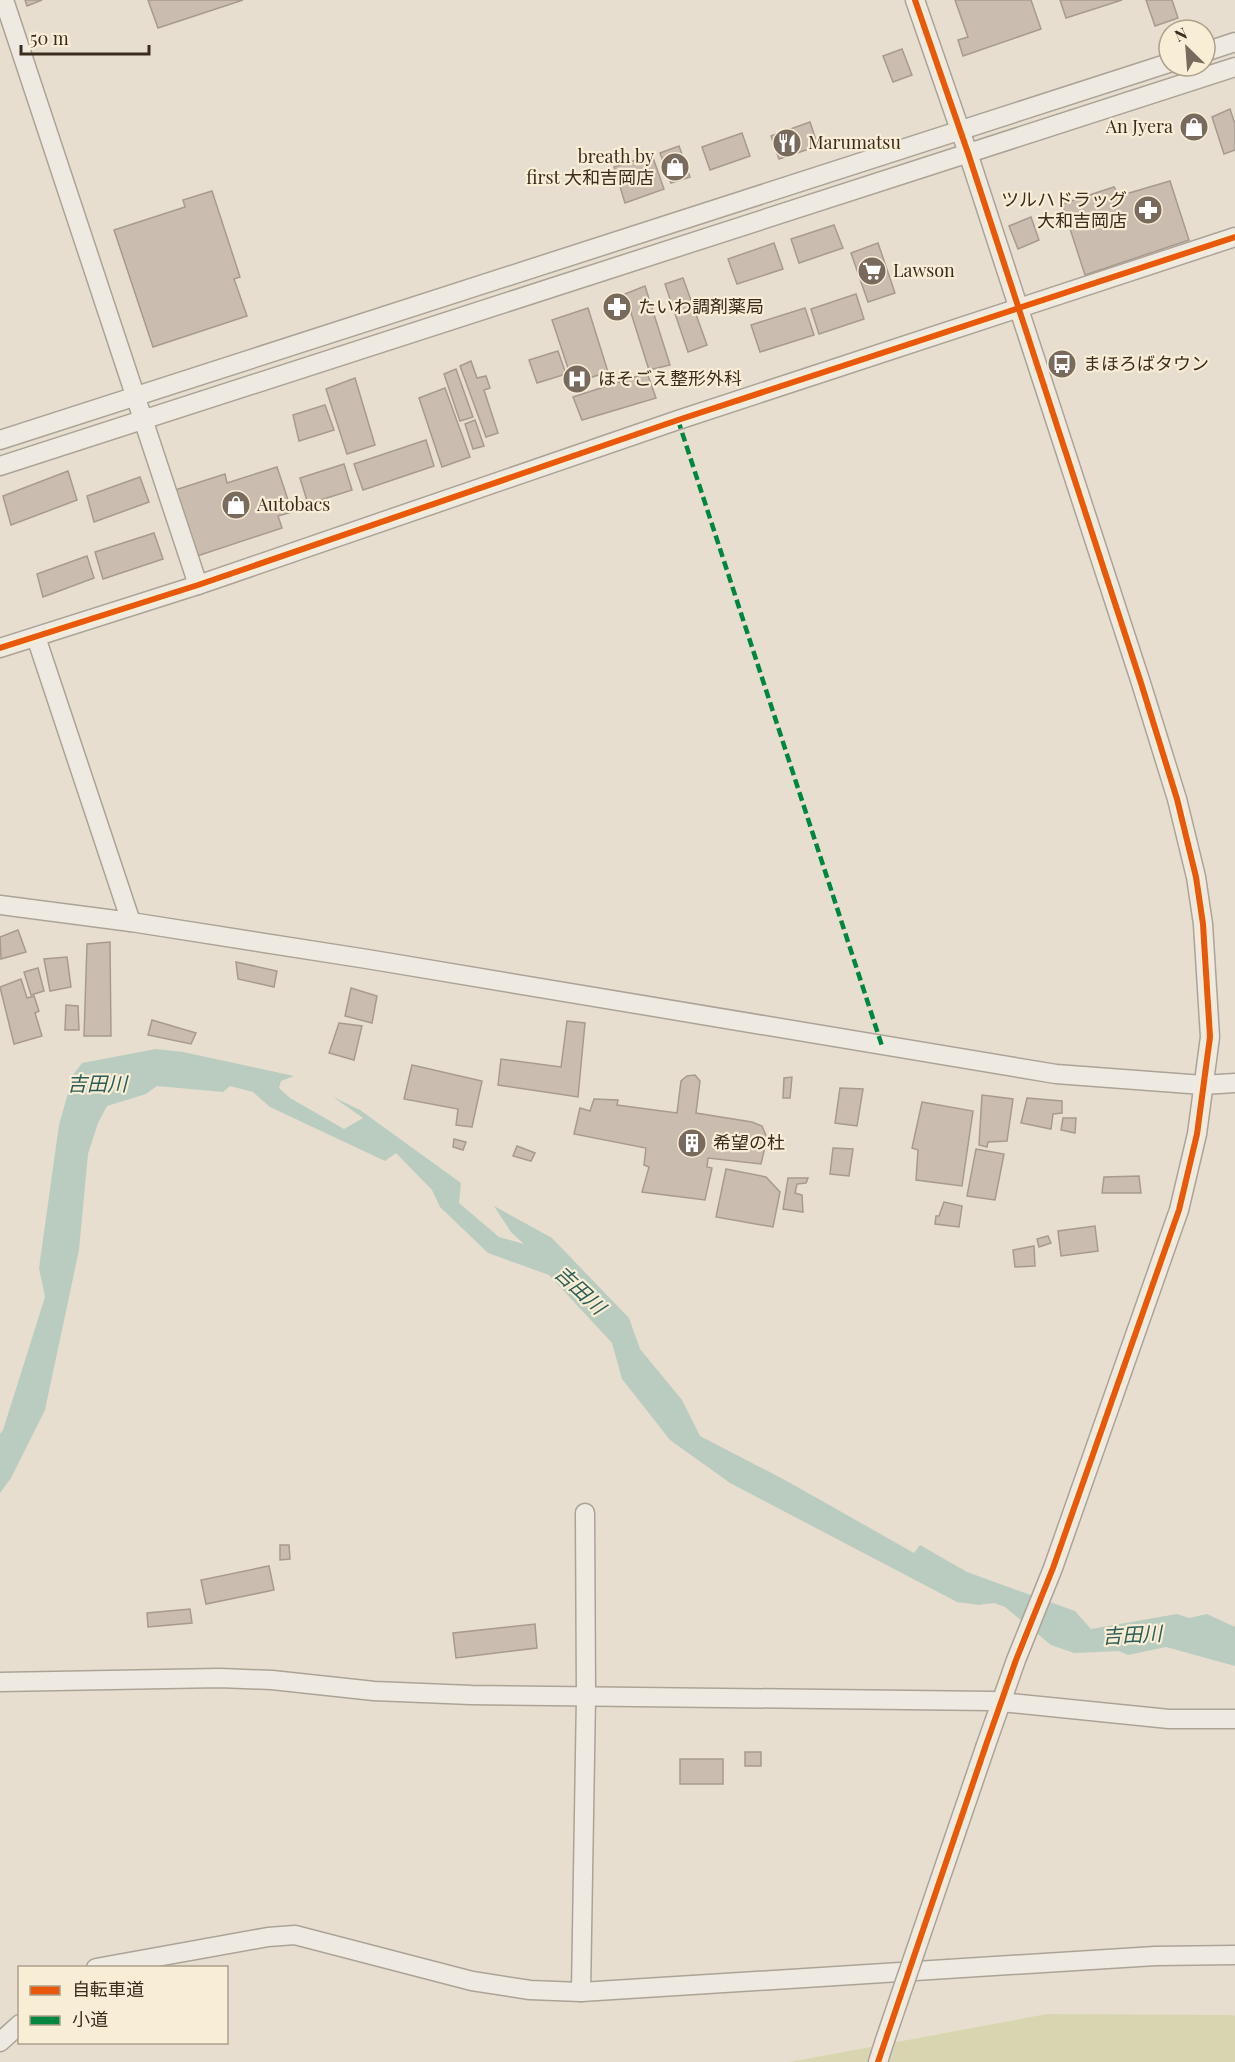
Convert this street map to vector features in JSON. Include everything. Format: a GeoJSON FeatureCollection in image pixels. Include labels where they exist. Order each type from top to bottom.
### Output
{"type":"FeatureCollection","features":[{"type":"Feature","properties":{"kind":"street"},"geometry":{"type":"LineString","coordinates":[[4,0],[198,585]]}},
{"type":"Feature","properties":{"kind":"street"},"geometry":{"type":"LineString","coordinates":[[878,2062],[1001,1701],[1053,1568],[1179,1210],[1197,1134],[1210,1037],[1203,924],[1196,877],[1177,799],[1142,683],[968,153],[915,0]]}},
{"type":"Feature","properties":{"kind":"street"},"geometry":{"type":"LineString","coordinates":[[1217,48],[1235,42]]}},
{"type":"Feature","properties":{"kind":"street"},"geometry":{"type":"LineString","coordinates":[[0,440],[1157,67]]}},
{"type":"Feature","properties":{"kind":"street"},"geometry":{"type":"LineString","coordinates":[[0,466],[1235,67]]}},
{"type":"Feature","properties":{"kind":"street"},"geometry":{"type":"LineString","coordinates":[[0,648],[198,585],[667,424],[1235,237]]}},
{"type":"Feature","properties":{"kind":"street"},"geometry":{"type":"LineString","coordinates":[[36,637],[131,922]]}},
{"type":"Feature","properties":{"kind":"street"},"geometry":{"type":"LineString","coordinates":[[0,904],[367,959],[1056,1074],[1203,1085],[1235,1083]]}},
{"type":"Feature","properties":{"kind":"street"},"geometry":{"type":"LineString","coordinates":[[581,1992],[586,1696],[585,1512]]}},
{"type":"Feature","properties":{"kind":"street"},"geometry":{"type":"LineString","coordinates":[[0,1682],[220,1678],[272,1680],[374,1691],[471,1695],[1001,1701],[1169,1719],[1235,1719]]}},
{"type":"Feature","properties":{"kind":"street"},"geometry":{"type":"LineString","coordinates":[[107,1966],[268,1937],[295,1935],[472,1981],[530,1990],[581,1992],[1155,1956],[1235,1955]]}},
{"type":"Feature","properties":{"kind":"street"},"geometry":{"type":"LineString","coordinates":[[0,2042],[18,2026]]}},
{"type":"Feature","properties":{"kind":"shaded area"},"geometry":{"type":"Polygon","coordinates":[[[1047,2014],[1233,2015],[1235,2016],[1235,2062],[790,2062],[1047,2014]]]}},
{"type":"Feature","properties":{"kind":"water","name":"吉田川"},"geometry":{"type":"Polygon","coordinates":[[[156,1049],[183,1052],[294,1076],[281,1081],[279,1088],[290,1098],[344,1129],[363,1118],[333,1097],[360,1110],[461,1183],[459,1203],[499,1237],[524,1244],[511,1232],[494,1206],[552,1238],[629,1318],[640,1349],[682,1400],[700,1436],[785,1480],[914,1553],[920,1545],[967,1572],[1075,1611],[1091,1629],[1177,1614],[1189,1618],[1207,1614],[1235,1627],[1235,1666],[1166,1647],[1128,1655],[1119,1651],[1074,1653],[1051,1645],[1005,1607],[994,1603],[979,1605],[957,1602],[730,1483],[670,1440],[622,1379],[612,1343],[549,1275],[488,1253],[440,1207],[432,1190],[396,1153],[385,1161],[270,1107],[253,1092],[230,1086],[223,1092],[157,1086],[146,1094],[107,1106],[98,1123],[88,1154],[79,1250],[45,1410],[11,1478],[0,1493],[0,1434],[45,1297],[39,1268],[59,1125],[73,1075],[82,1063],[156,1049]]]}},
{"type":"Feature","properties":{"kind":"building"},"geometry":{"type":"Polygon","coordinates":[[[25,0],[42,0],[27,6],[25,0]]]}},
{"type":"Feature","properties":{"kind":"building"},"geometry":{"type":"Polygon","coordinates":[[[148,0],[243,0],[158,28],[148,0]]]}},
{"type":"Feature","properties":{"kind":"building"},"geometry":{"type":"Polygon","coordinates":[[[955,0],[1031,0],[1041,29],[963,56],[958,40],[968,37],[955,0]]]}},
{"type":"Feature","properties":{"kind":"building"},"geometry":{"type":"Polygon","coordinates":[[[1060,0],[1122,0],[1066,18],[1060,0]]]}},
{"type":"Feature","properties":{"kind":"building"},"geometry":{"type":"Polygon","coordinates":[[[1146,0],[1172,0],[1178,18],[1157,18],[1155,26],[1146,0]]]}},
{"type":"Feature","properties":{"kind":"building"},"geometry":{"type":"Polygon","coordinates":[[[902,49],[912,75],[893,82],[883,56],[902,49]]]}},
{"type":"Feature","properties":{"kind":"building"},"geometry":{"type":"Polygon","coordinates":[[[1230,109],[1235,124],[1235,150],[1224,154],[1212,117],[1230,109]]]}},
{"type":"Feature","properties":{"kind":"building"},"geometry":{"type":"Polygon","coordinates":[[[810,122],[818,146],[779,159],[771,136],[810,122]]]}},
{"type":"Feature","properties":{"kind":"building"},"geometry":{"type":"Polygon","coordinates":[[[742,133],[750,156],[710,170],[702,147],[742,133]]]}},
{"type":"Feature","properties":{"kind":"building"},"geometry":{"type":"Polygon","coordinates":[[[679,146],[690,177],[671,183],[660,153],[679,146]]]}},
{"type":"Feature","properties":{"kind":"building"},"geometry":{"type":"Polygon","coordinates":[[[652,155],[664,189],[625,203],[614,167],[652,155]]]}},
{"type":"Feature","properties":{"kind":"building"},"geometry":{"type":"Polygon","coordinates":[[[1170,181],[1189,240],[1085,275],[1062,204],[1114,187],[1119,196],[1170,181]]]}},
{"type":"Feature","properties":{"kind":"building"},"geometry":{"type":"Polygon","coordinates":[[[212,191],[240,277],[234,279],[247,316],[153,347],[114,230],[185,207],[183,200],[212,191]]]}},
{"type":"Feature","properties":{"kind":"building"},"geometry":{"type":"Polygon","coordinates":[[[1031,217],[1039,240],[1018,249],[1009,226],[1031,217]]]}},
{"type":"Feature","properties":{"kind":"building"},"geometry":{"type":"Polygon","coordinates":[[[834,225],[843,248],[799,263],[791,239],[834,225]]]}},
{"type":"Feature","properties":{"kind":"building"},"geometry":{"type":"Polygon","coordinates":[[[774,243],[783,269],[737,284],[728,259],[774,243]]]}},
{"type":"Feature","properties":{"kind":"building"},"geometry":{"type":"Polygon","coordinates":[[[878,243],[895,293],[868,302],[851,253],[878,243]]]}},
{"type":"Feature","properties":{"kind":"building"},"geometry":{"type":"Polygon","coordinates":[[[683,278],[707,345],[688,352],[665,284],[683,278]]]}},
{"type":"Feature","properties":{"kind":"building"},"geometry":{"type":"Polygon","coordinates":[[[645,286],[670,365],[649,370],[625,294],[645,286]]]}},
{"type":"Feature","properties":{"kind":"building"},"geometry":{"type":"Polygon","coordinates":[[[856,294],[864,319],[819,334],[811,309],[856,294]]]}},
{"type":"Feature","properties":{"kind":"building"},"geometry":{"type":"Polygon","coordinates":[[[588,308],[608,372],[573,383],[552,320],[588,308]]]}},
{"type":"Feature","properties":{"kind":"building"},"geometry":{"type":"Polygon","coordinates":[[[805,308],[814,335],[760,352],[751,325],[805,308]]]}},
{"type":"Feature","properties":{"kind":"building"},"geometry":{"type":"Polygon","coordinates":[[[558,351],[566,374],[537,383],[529,360],[558,351]]]}},
{"type":"Feature","properties":{"kind":"building"},"geometry":{"type":"Polygon","coordinates":[[[471,361],[477,378],[486,376],[490,388],[484,390],[498,433],[486,437],[460,366],[471,361]]]}},
{"type":"Feature","properties":{"kind":"building"},"geometry":{"type":"Polygon","coordinates":[[[456,369],[473,417],[460,421],[444,374],[456,369]]]}},
{"type":"Feature","properties":{"kind":"building"},"geometry":{"type":"Polygon","coordinates":[[[647,373],[656,398],[582,420],[573,397],[647,373]]]}},
{"type":"Feature","properties":{"kind":"building"},"geometry":{"type":"Polygon","coordinates":[[[355,378],[375,445],[347,454],[326,389],[355,378]]]}},
{"type":"Feature","properties":{"kind":"building"},"geometry":{"type":"Polygon","coordinates":[[[445,388],[470,457],[442,467],[419,398],[445,388]]]}},
{"type":"Feature","properties":{"kind":"building"},"geometry":{"type":"Polygon","coordinates":[[[325,405],[334,430],[299,441],[293,415],[325,405]]]}},
{"type":"Feature","properties":{"kind":"building"},"geometry":{"type":"Polygon","coordinates":[[[475,420],[484,446],[473,449],[465,424],[475,420]]]}},
{"type":"Feature","properties":{"kind":"building"},"geometry":{"type":"Polygon","coordinates":[[[426,440],[434,466],[363,490],[354,464],[426,440]]]}},
{"type":"Feature","properties":{"kind":"building"},"geometry":{"type":"Polygon","coordinates":[[[344,464],[352,490],[308,504],[300,478],[344,464]]]}},
{"type":"Feature","properties":{"kind":"building"},"geometry":{"type":"Polygon","coordinates":[[[277,467],[292,512],[278,516],[282,528],[197,556],[175,490],[225,474],[227,483],[277,467]]]}},
{"type":"Feature","properties":{"kind":"building"},"geometry":{"type":"Polygon","coordinates":[[[68,471],[77,500],[11,525],[3,496],[68,471]]]}},
{"type":"Feature","properties":{"kind":"building"},"geometry":{"type":"Polygon","coordinates":[[[140,477],[149,502],[94,522],[87,496],[140,477]]]}},
{"type":"Feature","properties":{"kind":"building"},"geometry":{"type":"Polygon","coordinates":[[[154,533],[163,559],[103,579],[95,552],[154,533]]]}},
{"type":"Feature","properties":{"kind":"building"},"geometry":{"type":"Polygon","coordinates":[[[87,556],[94,578],[43,597],[37,574],[87,556]]]}},
{"type":"Feature","properties":{"kind":"building"},"geometry":{"type":"Polygon","coordinates":[[[18,930],[26,952],[1,959],[0,937],[18,930]]]}},
{"type":"Feature","properties":{"kind":"building"},"geometry":{"type":"Polygon","coordinates":[[[110,942],[111,1036],[84,1036],[87,944],[110,942]]]}},
{"type":"Feature","properties":{"kind":"building"},"geometry":{"type":"Polygon","coordinates":[[[67,957],[71,987],[50,991],[44,959],[67,957]]]}},
{"type":"Feature","properties":{"kind":"building"},"geometry":{"type":"Polygon","coordinates":[[[236,962],[277,971],[274,987],[238,979],[236,962]]]}},
{"type":"Feature","properties":{"kind":"building"},"geometry":{"type":"Polygon","coordinates":[[[38,968],[44,991],[31,995],[24,972],[38,968]]]}},
{"type":"Feature","properties":{"kind":"building"},"geometry":{"type":"Polygon","coordinates":[[[21,979],[27,998],[34,996],[39,1011],[35,1013],[42,1036],[14,1044],[0,987],[21,979]]]}},
{"type":"Feature","properties":{"kind":"building"},"geometry":{"type":"Polygon","coordinates":[[[351,988],[377,996],[372,1023],[345,1016],[351,988]]]}},
{"type":"Feature","properties":{"kind":"building"},"geometry":{"type":"Polygon","coordinates":[[[66,1005],[78,1006],[79,1030],[65,1030],[66,1005]]]}},
{"type":"Feature","properties":{"kind":"building"},"geometry":{"type":"Polygon","coordinates":[[[152,1020],[196,1033],[191,1044],[148,1035],[152,1020]]]}},
{"type":"Feature","properties":{"kind":"building"},"geometry":{"type":"Polygon","coordinates":[[[567,1021],[585,1023],[578,1097],[498,1085],[501,1059],[561,1067],[567,1021]]]}},
{"type":"Feature","properties":{"kind":"building"},"geometry":{"type":"Polygon","coordinates":[[[339,1023],[362,1026],[354,1060],[329,1053],[339,1023]]]}},
{"type":"Feature","properties":{"kind":"building"},"geometry":{"type":"Polygon","coordinates":[[[412,1065],[482,1081],[472,1127],[456,1125],[458,1109],[404,1099],[412,1065]]]}},
{"type":"Feature","properties":{"kind":"building","name":"希望の杜"},"geometry":{"type":"Polygon","coordinates":[[[695,1075],[700,1081],[696,1113],[752,1122],[762,1126],[767,1138],[761,1164],[708,1158],[707,1167],[712,1168],[705,1200],[642,1192],[649,1167],[644,1165],[646,1148],[574,1134],[580,1108],[590,1111],[594,1099],[618,1100],[617,1105],[677,1113],[681,1081],[687,1076],[695,1075]]]}},
{"type":"Feature","properties":{"kind":"building"},"geometry":{"type":"Polygon","coordinates":[[[792,1077],[790,1098],[783,1098],[784,1078],[792,1077]]]}},
{"type":"Feature","properties":{"kind":"building"},"geometry":{"type":"Polygon","coordinates":[[[840,1088],[863,1089],[857,1126],[835,1123],[840,1088]]]}},
{"type":"Feature","properties":{"kind":"building"},"geometry":{"type":"Polygon","coordinates":[[[982,1095],[1013,1099],[1007,1141],[988,1142],[987,1147],[979,1145],[982,1095]]]}},
{"type":"Feature","properties":{"kind":"building"},"geometry":{"type":"Polygon","coordinates":[[[1027,1098],[1062,1101],[1062,1113],[1053,1114],[1051,1129],[1021,1123],[1027,1098]]]}},
{"type":"Feature","properties":{"kind":"building"},"geometry":{"type":"Polygon","coordinates":[[[922,1102],[973,1111],[962,1186],[916,1180],[918,1150],[912,1148],[922,1102]]]}},
{"type":"Feature","properties":{"kind":"building"},"geometry":{"type":"Polygon","coordinates":[[[1063,1118],[1076,1118],[1075,1133],[1061,1130],[1063,1118]]]}},
{"type":"Feature","properties":{"kind":"building"},"geometry":{"type":"Polygon","coordinates":[[[454,1139],[466,1142],[463,1150],[453,1147],[454,1139]]]}},
{"type":"Feature","properties":{"kind":"building"},"geometry":{"type":"Polygon","coordinates":[[[517,1146],[535,1153],[531,1161],[513,1156],[517,1146]]]}},
{"type":"Feature","properties":{"kind":"building"},"geometry":{"type":"Polygon","coordinates":[[[833,1148],[853,1149],[849,1176],[830,1174],[833,1148]]]}},
{"type":"Feature","properties":{"kind":"building"},"geometry":{"type":"Polygon","coordinates":[[[976,1149],[1004,1154],[995,1200],[967,1196],[976,1149]]]}},
{"type":"Feature","properties":{"kind":"building"},"geometry":{"type":"Polygon","coordinates":[[[726,1169],[766,1177],[780,1192],[773,1227],[716,1217],[726,1169]]]}},
{"type":"Feature","properties":{"kind":"building"},"geometry":{"type":"Polygon","coordinates":[[[1139,1176],[1141,1193],[1102,1193],[1104,1177],[1139,1176]]]}},
{"type":"Feature","properties":{"kind":"building"},"geometry":{"type":"Polygon","coordinates":[[[788,1178],[808,1178],[806,1183],[797,1184],[795,1193],[802,1195],[803,1212],[783,1209],[788,1178]]]}},
{"type":"Feature","properties":{"kind":"building"},"geometry":{"type":"Polygon","coordinates":[[[944,1202],[962,1206],[959,1227],[935,1224],[936,1216],[939,1216],[944,1202]]]}},
{"type":"Feature","properties":{"kind":"building"},"geometry":{"type":"Polygon","coordinates":[[[1095,1226],[1098,1251],[1061,1256],[1058,1231],[1095,1226]]]}},
{"type":"Feature","properties":{"kind":"building"},"geometry":{"type":"Polygon","coordinates":[[[1048,1236],[1051,1243],[1039,1247],[1037,1239],[1048,1236]]]}},
{"type":"Feature","properties":{"kind":"building"},"geometry":{"type":"Polygon","coordinates":[[[1034,1246],[1035,1266],[1015,1267],[1013,1250],[1034,1246]]]}},
{"type":"Feature","properties":{"kind":"building"},"geometry":{"type":"Polygon","coordinates":[[[280,1545],[289,1545],[290,1559],[280,1560],[280,1545]]]}},
{"type":"Feature","properties":{"kind":"building"},"geometry":{"type":"Polygon","coordinates":[[[269,1566],[274,1590],[206,1604],[201,1580],[269,1566]]]}},
{"type":"Feature","properties":{"kind":"building"},"geometry":{"type":"Polygon","coordinates":[[[190,1609],[192,1623],[148,1627],[147,1613],[190,1609]]]}},
{"type":"Feature","properties":{"kind":"building"},"geometry":{"type":"Polygon","coordinates":[[[535,1624],[537,1648],[456,1658],[453,1633],[535,1624]]]}},
{"type":"Feature","properties":{"kind":"building"},"geometry":{"type":"Polygon","coordinates":[[[745,1752],[761,1752],[761,1766],[745,1766],[745,1752]]]}},
{"type":"Feature","properties":{"kind":"building"},"geometry":{"type":"Polygon","coordinates":[[[680,1759],[723,1759],[723,1784],[680,1784],[680,1759]]]}},
{"type":"Feature","properties":{"kind":"marked path"},"geometry":{"type":"LineString","coordinates":[[678,420],[882,1046]]}},
{"type":"Feature","properties":{"kind":"cycle path"},"geometry":{"type":"LineString","coordinates":[[878,2062],[1016,1660],[1053,1568],[1179,1210],[1197,1134],[1210,1037],[1203,924],[1196,877],[1177,799],[968,153],[915,0]]}},
{"type":"Feature","properties":{"kind":"cycle path"},"geometry":{"type":"LineString","coordinates":[[0,648],[198,585],[678,420],[1235,237]]}},
{"type":"Feature","properties":{"kind":"place","name":"An Jyera"},"geometry":{"type":"Point","coordinates":[1194,127]}},
{"type":"Feature","properties":{"kind":"place","name":"Marumatsu"},"geometry":{"type":"Point","coordinates":[787,143]}},
{"type":"Feature","properties":{"kind":"place","name":"breath by first 大和吉岡店"},"geometry":{"type":"Point","coordinates":[675,167]}},
{"type":"Feature","properties":{"kind":"place","name":"ツルハドラッグ 大和吉岡店"},"geometry":{"type":"Point","coordinates":[1148,210]}},
{"type":"Feature","properties":{"kind":"place","name":"Lawson"},"geometry":{"type":"Point","coordinates":[872,271]}},
{"type":"Feature","properties":{"kind":"place","name":"たいわ調剤薬局"},"geometry":{"type":"Point","coordinates":[617,307]}},
{"type":"Feature","properties":{"kind":"place","name":"まほろばタウン"},"geometry":{"type":"Point","coordinates":[1062,364]}},
{"type":"Feature","properties":{"kind":"place","name":"ほそごえ整形外科"},"geometry":{"type":"Point","coordinates":[577,379]}},
{"type":"Feature","properties":{"kind":"place","name":"Autobacs"},"geometry":{"type":"Point","coordinates":[236,505]}},
{"type":"Feature","properties":{"kind":"place","name":"希望の杜"},"geometry":{"type":"Point","coordinates":[692,1143]}}]}
